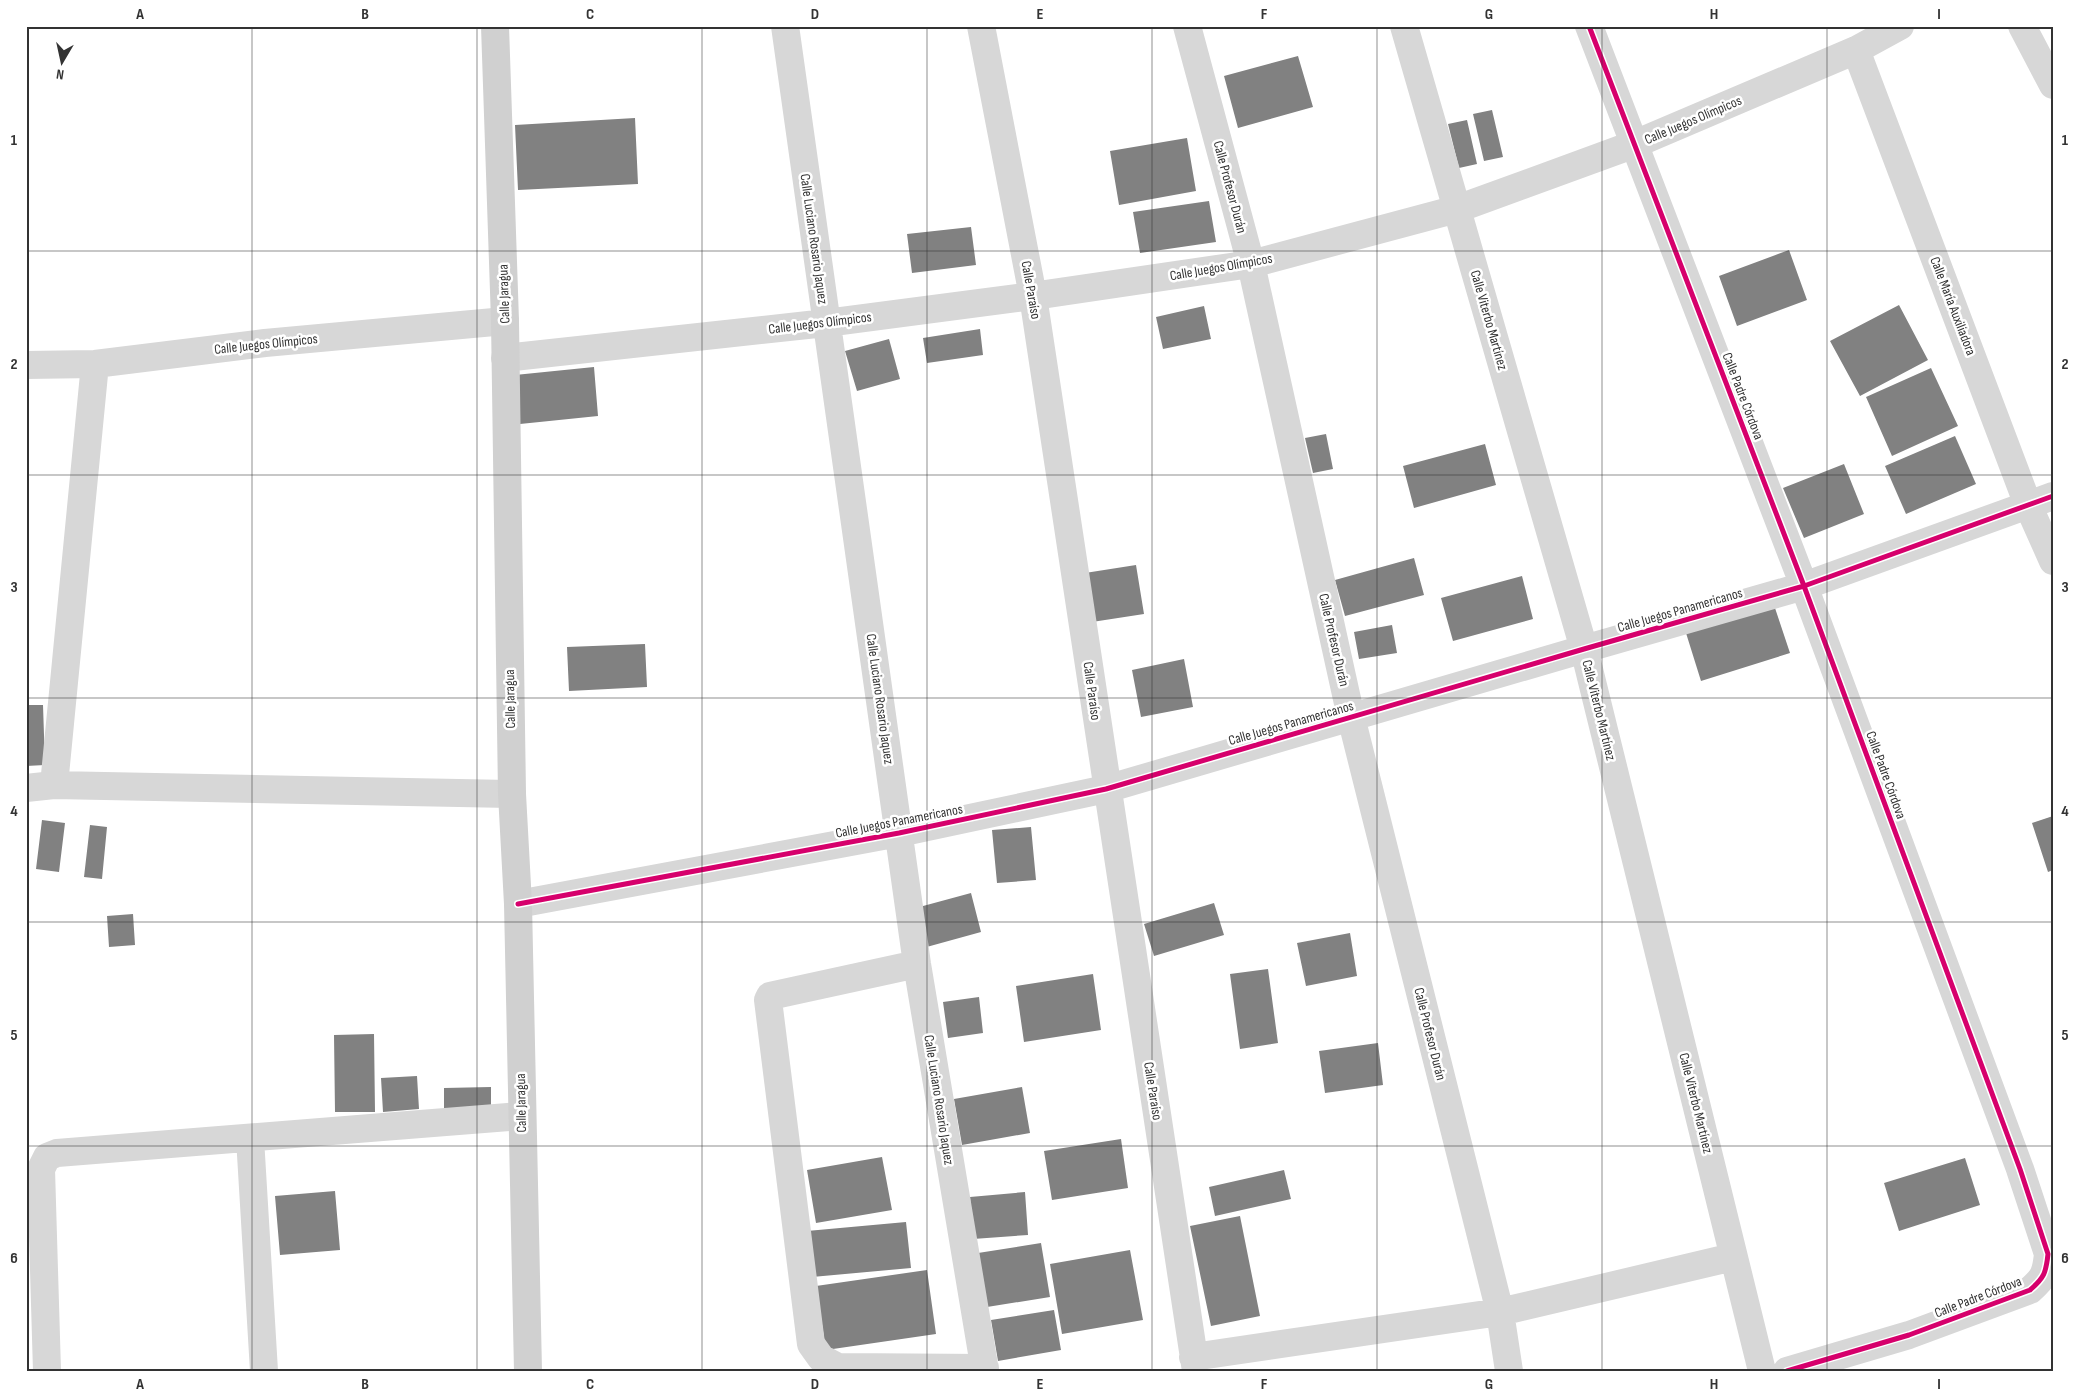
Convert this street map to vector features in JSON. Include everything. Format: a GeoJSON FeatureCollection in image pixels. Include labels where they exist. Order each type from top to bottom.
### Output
{"type":"FeatureCollection","features":[{"type":"Feature","properties":{"kind":"street","name":"Calle Jaragua"},"geometry":{"type":"LineString","coordinates":[[495,26],[505,321],[512,794],[518,904],[521,1116],[528,1371]]}},
{"type":"Feature","properties":{"kind":"street","name":"Calle Luciano Rosario Jaquez"},"geometry":{"type":"LineString","coordinates":[[785,26],[917,964],[985,1369]]}},
{"type":"Feature","properties":{"kind":"street","name":"Calle Paraíso"},"geometry":{"type":"LineString","coordinates":[[981,26],[1033,296],[1194,1364]]}},
{"type":"Feature","properties":{"kind":"street","name":"Calle Profesor Durán"},"geometry":{"type":"LineString","coordinates":[[1187,26],[1251,264],[1351,717],[1500,1312],[1509,1371]]}},
{"type":"Feature","properties":{"kind":"street","name":"Calle Viterbo Martínez"},"geometry":{"type":"LineString","coordinates":[[1404,26],[1584,649],[1762,1371]]}},
{"type":"Feature","properties":{"kind":"street","name":"Calle Padre Córdova"},"geometry":{"type":"LineString","coordinates":[[1589,26],[1804,586],[2020,1169],[2048,1254],[2047,1267],[2042,1280],[2030,1290],[1909,1335],[1787,1371]]}},
{"type":"Feature","properties":{"kind":"street","name":"Calle Juegos Olímpicos"},"geometry":{"type":"LineString","coordinates":[[505,358],[826,323],[1033,296],[1251,264],[1457,209],[1635,144],[1856,50],[1900,26]]}},
{"type":"Feature","properties":{"kind":"street"},"geometry":{"type":"LineString","coordinates":[[2022,26],[2053,85]]}},
{"type":"Feature","properties":{"kind":"street","name":"Calle María Auxiliadora"},"geometry":{"type":"LineString","coordinates":[[1856,50],[2040,500],[2053,561]]}},
{"type":"Feature","properties":{"kind":"street","name":"Calle Juegos Olímpicos"},"geometry":{"type":"LineString","coordinates":[[26,365],[95,364],[266,343],[505,321]]}},
{"type":"Feature","properties":{"kind":"street"},"geometry":{"type":"LineString","coordinates":[[54,786],[95,364]]}},
{"type":"Feature","properties":{"kind":"street","name":"Calle Juegos Panamericanos"},"geometry":{"type":"LineString","coordinates":[[518,904],[899,833],[1106,789],[1804,586],[2040,500]]}},
{"type":"Feature","properties":{"kind":"street"},"geometry":{"type":"LineString","coordinates":[[26,788],[54,786],[512,794]]}},
{"type":"Feature","properties":{"kind":"street"},"geometry":{"type":"LineString","coordinates":[[917,964],[770,996],[768,1000],[811,1344],[820,1358],[838,1367],[985,1369]]}},
{"type":"Feature","properties":{"kind":"street"},"geometry":{"type":"LineString","coordinates":[[47,1371],[42,1169],[47,1157],[57,1153],[521,1116]]}},
{"type":"Feature","properties":{"kind":"street"},"geometry":{"type":"LineString","coordinates":[[250,1138],[264,1371]]}},
{"type":"Feature","properties":{"kind":"street"},"geometry":{"type":"LineString","coordinates":[[1194,1364],[1500,1312],[1733,1256]]}},
{"type":"Feature","properties":{"kind":"building"},"geometry":{"type":"Polygon","coordinates":[[[1298,56],[1313,107],[1238,128],[1224,76],[1298,56]]]}},
{"type":"Feature","properties":{"kind":"building"},"geometry":{"type":"Polygon","coordinates":[[[1492,110],[1503,157],[1484,161],[1473,114],[1492,110]]]}},
{"type":"Feature","properties":{"kind":"building"},"geometry":{"type":"Polygon","coordinates":[[[635,118],[638,184],[518,190],[515,125],[635,118]]]}},
{"type":"Feature","properties":{"kind":"building"},"geometry":{"type":"Polygon","coordinates":[[[1467,120],[1477,164],[1459,168],[1448,124],[1467,120]]]}},
{"type":"Feature","properties":{"kind":"building"},"geometry":{"type":"Polygon","coordinates":[[[1187,138],[1196,191],[1119,205],[1110,151],[1187,138]]]}},
{"type":"Feature","properties":{"kind":"building"},"geometry":{"type":"Polygon","coordinates":[[[1209,201],[1216,242],[1140,253],[1133,212],[1209,201]]]}},
{"type":"Feature","properties":{"kind":"building"},"geometry":{"type":"Polygon","coordinates":[[[971,227],[976,265],[912,273],[907,234],[971,227]]]}},
{"type":"Feature","properties":{"kind":"building"},"geometry":{"type":"Polygon","coordinates":[[[1789,250],[1807,300],[1737,326],[1719,276],[1789,250]]]}},
{"type":"Feature","properties":{"kind":"building"},"geometry":{"type":"Polygon","coordinates":[[[1899,305],[1928,360],[1860,396],[1830,341],[1899,305]]]}},
{"type":"Feature","properties":{"kind":"building"},"geometry":{"type":"Polygon","coordinates":[[[1204,306],[1211,339],[1163,349],[1156,317],[1204,306]]]}},
{"type":"Feature","properties":{"kind":"building"},"geometry":{"type":"Polygon","coordinates":[[[980,329],[983,355],[927,363],[923,338],[980,329]]]}},
{"type":"Feature","properties":{"kind":"building"},"geometry":{"type":"Polygon","coordinates":[[[889,339],[900,379],[857,391],[845,351],[889,339]]]}},
{"type":"Feature","properties":{"kind":"building"},"geometry":{"type":"Polygon","coordinates":[[[594,367],[598,416],[520,424],[515,375],[594,367]]]}},
{"type":"Feature","properties":{"kind":"building"},"geometry":{"type":"Polygon","coordinates":[[[1931,368],[1958,426],[1892,456],[1866,397],[1931,368]]]}},
{"type":"Feature","properties":{"kind":"building"},"geometry":{"type":"Polygon","coordinates":[[[1326,434],[1333,469],[1313,473],[1305,438],[1326,434]]]}},
{"type":"Feature","properties":{"kind":"building"},"geometry":{"type":"Polygon","coordinates":[[[1955,436],[1976,484],[1906,514],[1885,466],[1955,436]]]}},
{"type":"Feature","properties":{"kind":"building"},"geometry":{"type":"Polygon","coordinates":[[[1485,444],[1496,485],[1414,508],[1403,466],[1485,444]]]}},
{"type":"Feature","properties":{"kind":"building"},"geometry":{"type":"Polygon","coordinates":[[[1844,464],[1864,514],[1804,538],[1783,488],[1844,464]]]}},
{"type":"Feature","properties":{"kind":"building"},"geometry":{"type":"Polygon","coordinates":[[[1414,558],[1424,595],[1345,616],[1335,580],[1414,558]]]}},
{"type":"Feature","properties":{"kind":"building"},"geometry":{"type":"Polygon","coordinates":[[[1136,565],[1144,614],[1092,622],[1085,573],[1136,565]]]}},
{"type":"Feature","properties":{"kind":"building"},"geometry":{"type":"Polygon","coordinates":[[[1522,576],[1533,619],[1453,641],[1441,598],[1522,576]]]}},
{"type":"Feature","properties":{"kind":"building"},"geometry":{"type":"Polygon","coordinates":[[[1774,605],[1790,653],[1701,681],[1686,633],[1774,605]]]}},
{"type":"Feature","properties":{"kind":"building"},"geometry":{"type":"Polygon","coordinates":[[[1392,625],[1397,653],[1359,659],[1354,632],[1392,625]]]}},
{"type":"Feature","properties":{"kind":"building"},"geometry":{"type":"Polygon","coordinates":[[[645,644],[647,687],[569,691],[567,647],[645,644]]]}},
{"type":"Feature","properties":{"kind":"building"},"geometry":{"type":"Polygon","coordinates":[[[1184,659],[1193,707],[1141,717],[1132,670],[1184,659]]]}},
{"type":"Feature","properties":{"kind":"building"},"geometry":{"type":"Polygon","coordinates":[[[26,705],[43,705],[45,765],[26,766],[26,705]]]}},
{"type":"Feature","properties":{"kind":"building"},"geometry":{"type":"Polygon","coordinates":[[[2053,816],[2053,870],[2048,872],[2032,823],[2053,816]]]}},
{"type":"Feature","properties":{"kind":"building"},"geometry":{"type":"Polygon","coordinates":[[[42,820],[65,823],[59,872],[36,869],[42,820]]]}},
{"type":"Feature","properties":{"kind":"building"},"geometry":{"type":"Polygon","coordinates":[[[90,825],[107,827],[102,879],[84,877],[90,825]]]}},
{"type":"Feature","properties":{"kind":"building"},"geometry":{"type":"Polygon","coordinates":[[[1031,827],[1036,880],[997,883],[992,830],[1031,827]]]}},
{"type":"Feature","properties":{"kind":"building"},"geometry":{"type":"Polygon","coordinates":[[[971,893],[981,932],[923,948],[912,909],[971,893]]]}},
{"type":"Feature","properties":{"kind":"building"},"geometry":{"type":"Polygon","coordinates":[[[1214,903],[1224,935],[1154,956],[1144,924],[1214,903]]]}},
{"type":"Feature","properties":{"kind":"building"},"geometry":{"type":"Polygon","coordinates":[[[133,914],[135,945],[109,947],[107,916],[133,914]]]}},
{"type":"Feature","properties":{"kind":"building"},"geometry":{"type":"Polygon","coordinates":[[[1350,933],[1357,976],[1306,986],[1297,943],[1350,933]]]}},
{"type":"Feature","properties":{"kind":"building"},"geometry":{"type":"Polygon","coordinates":[[[1268,969],[1278,1043],[1240,1049],[1230,974],[1268,969]]]}},
{"type":"Feature","properties":{"kind":"building"},"geometry":{"type":"Polygon","coordinates":[[[1093,974],[1101,1030],[1024,1042],[1016,986],[1093,974]]]}},
{"type":"Feature","properties":{"kind":"building"},"geometry":{"type":"Polygon","coordinates":[[[979,997],[983,1033],[948,1038],[943,1002],[979,997]]]}},
{"type":"Feature","properties":{"kind":"building"},"geometry":{"type":"Polygon","coordinates":[[[374,1034],[375,1112],[335,1112],[334,1035],[374,1034]]]}},
{"type":"Feature","properties":{"kind":"building"},"geometry":{"type":"Polygon","coordinates":[[[1378,1043],[1383,1085],[1325,1093],[1319,1051],[1378,1043]]]}},
{"type":"Feature","properties":{"kind":"building"},"geometry":{"type":"Polygon","coordinates":[[[417,1076],[419,1109],[383,1112],[381,1078],[417,1076]]]}},
{"type":"Feature","properties":{"kind":"building"},"geometry":{"type":"Polygon","coordinates":[[[491,1087],[491,1110],[444,1111],[444,1088],[491,1087]]]}},
{"type":"Feature","properties":{"kind":"building"},"geometry":{"type":"Polygon","coordinates":[[[1022,1087],[1030,1133],[962,1145],[954,1099],[1022,1087]]]}},
{"type":"Feature","properties":{"kind":"building"},"geometry":{"type":"Polygon","coordinates":[[[1121,1139],[1128,1188],[1052,1200],[1044,1151],[1121,1139]]]}},
{"type":"Feature","properties":{"kind":"building"},"geometry":{"type":"Polygon","coordinates":[[[882,1157],[892,1210],[816,1223],[807,1170],[882,1157]]]}},
{"type":"Feature","properties":{"kind":"building"},"geometry":{"type":"Polygon","coordinates":[[[1965,1158],[1980,1205],[1899,1231],[1884,1183],[1965,1158]]]}},
{"type":"Feature","properties":{"kind":"building"},"geometry":{"type":"Polygon","coordinates":[[[1284,1170],[1291,1199],[1215,1216],[1209,1187],[1284,1170]]]}},
{"type":"Feature","properties":{"kind":"building"},"geometry":{"type":"Polygon","coordinates":[[[335,1191],[340,1250],[280,1255],[275,1196],[335,1191]]]}},
{"type":"Feature","properties":{"kind":"building"},"geometry":{"type":"Polygon","coordinates":[[[1025,1192],[1028,1235],[973,1239],[970,1197],[1025,1192]]]}},
{"type":"Feature","properties":{"kind":"building"},"geometry":{"type":"Polygon","coordinates":[[[1240,1216],[1260,1316],[1211,1326],[1190,1226],[1240,1216]]]}},
{"type":"Feature","properties":{"kind":"building"},"geometry":{"type":"Polygon","coordinates":[[[906,1222],[911,1268],[812,1277],[807,1231],[906,1222]]]}},
{"type":"Feature","properties":{"kind":"building"},"geometry":{"type":"Polygon","coordinates":[[[1041,1243],[1050,1297],[987,1307],[978,1253],[1041,1243]]]}},
{"type":"Feature","properties":{"kind":"building"},"geometry":{"type":"Polygon","coordinates":[[[1130,1250],[1143,1320],[1062,1334],[1050,1264],[1130,1250]]]}},
{"type":"Feature","properties":{"kind":"building"},"geometry":{"type":"Polygon","coordinates":[[[927,1270],[936,1334],[826,1350],[816,1286],[927,1270]]]}},
{"type":"Feature","properties":{"kind":"building"},"geometry":{"type":"Polygon","coordinates":[[[1054,1310],[1061,1350],[998,1361],[991,1320],[1054,1310]]]}},
{"type":"Feature","properties":{"kind":"cycle path"},"geometry":{"type":"LineString","coordinates":[[1589,26],[1804,586],[2020,1169],[2048,1254],[2044,1275],[2030,1290],[1909,1335],[1787,1371]]}},
{"type":"Feature","properties":{"kind":"cycle path"},"geometry":{"type":"LineString","coordinates":[[518,904],[899,833],[1106,789],[1804,586],[2053,496]]}}]}
